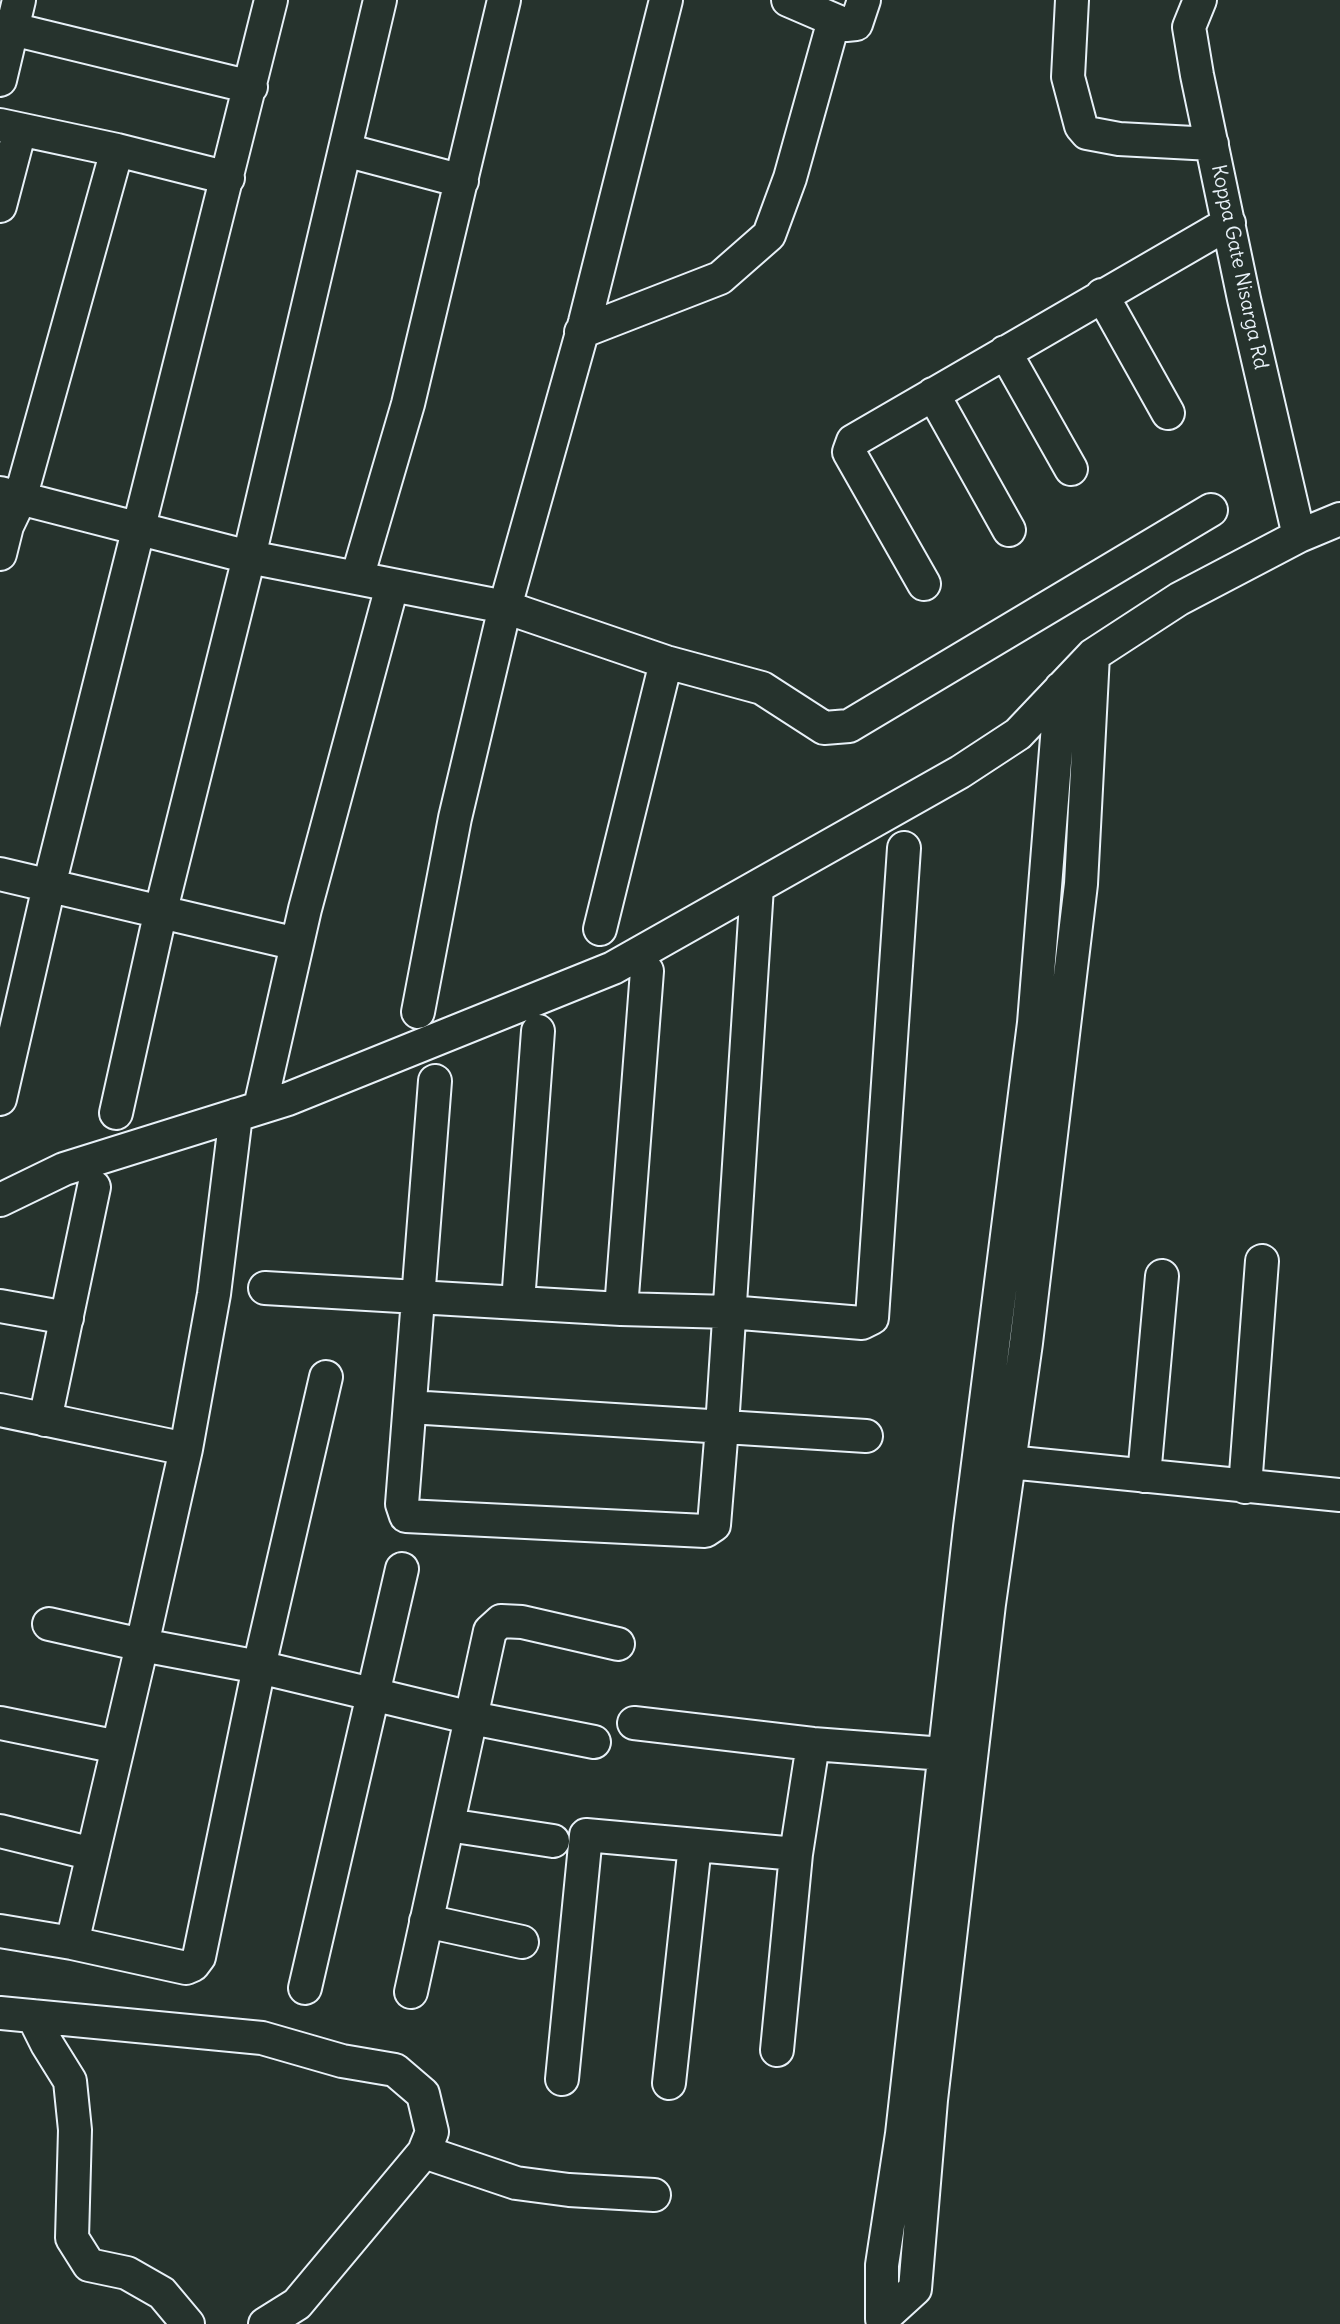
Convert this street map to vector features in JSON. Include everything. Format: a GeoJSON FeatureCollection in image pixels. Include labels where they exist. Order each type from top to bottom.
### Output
{"type":"FeatureCollection","features":[{"type":"Feature","properties":{"kind":"street"},"geometry":{"type":"LineString","coordinates":[[0,1099],[49,886],[141,528],[272,0]]}},
{"type":"Feature","properties":{"kind":"street"},"geometry":{"type":"LineString","coordinates":[[116,1113],[161,910],[249,557],[380,0]]}},
{"type":"Feature","properties":{"kind":"street"},"geometry":{"type":"LineString","coordinates":[[357,578],[408,404],[504,0]]}},
{"type":"Feature","properties":{"kind":"street"},"geometry":{"type":"LineString","coordinates":[[418,1012],[455,818],[505,607],[581,332],[666,0]]}},
{"type":"Feature","properties":{"kind":"street"},"geometry":{"type":"LineString","coordinates":[[788,0],[846,25],[856,24],[864,0]]}},
{"type":"Feature","properties":{"kind":"street"},"geometry":{"type":"LineString","coordinates":[[1072,0],[1068,78],[1081,126],[1087,133],[1119,139],[1212,144]]}},
{"type":"Feature","properties":{"kind":"street","name":"Koppa Gate Nisarga Rd"},"geometry":{"type":"LineString","coordinates":[[1200,0],[1188,27],[1247,310],[1299,536]]}},
{"type":"Feature","properties":{"kind":"street"},"geometry":{"type":"LineString","coordinates":[[0,80],[11,18],[250,87]]}},
{"type":"Feature","properties":{"kind":"street"},"geometry":{"type":"LineString","coordinates":[[581,332],[720,278],[769,235],[790,178],[834,20]]}},
{"type":"Feature","properties":{"kind":"street"},"geometry":{"type":"LineString","coordinates":[[0,206],[10,128],[117,150],[228,178]]}},
{"type":"Feature","properties":{"kind":"street"},"geometry":{"type":"LineString","coordinates":[[0,554],[7,526],[10,496],[117,150]]}},
{"type":"Feature","properties":{"kind":"street"},"geometry":{"type":"LineString","coordinates":[[345,150],[462,182]]}},
{"type":"Feature","properties":{"kind":"street"},"geometry":{"type":"LineString","coordinates":[[924,584],[849,452],[853,441],[1229,223]]}},
{"type":"Feature","properties":{"kind":"street"},"geometry":{"type":"LineString","coordinates":[[1102,296],[1168,413]]}},
{"type":"Feature","properties":{"kind":"street"},"geometry":{"type":"LineString","coordinates":[[1005,352],[1071,469]]}},
{"type":"Feature","properties":{"kind":"street"},"geometry":{"type":"LineString","coordinates":[[933,394],[1009,530]]}},
{"type":"Feature","properties":{"kind":"street"},"geometry":{"type":"LineString","coordinates":[[10,496],[249,557],[505,607],[666,662],[762,688],[824,728],[849,726],[1211,510]]}},
{"type":"Feature","properties":{"kind":"street"},"geometry":{"type":"LineString","coordinates":[[0,1199],[64,1169],[288,1099],[613,968],[960,772],[1018,734],[1093,655],[1179,599],[1299,536],[1340,519]]}},
{"type":"Feature","properties":{"kind":"street"},"geometry":{"type":"LineString","coordinates":[[72,1943],[186,1449],[248,1111],[297,944],[392,586]]}},
{"type":"Feature","properties":{"kind":"street"},"geometry":{"type":"LineString","coordinates":[[876,2321],[915,2289],[931,2100],[988,1604],[1026,1343],[1081,884],[1093,655]]}},
{"type":"Feature","properties":{"kind":"street"},"geometry":{"type":"LineString","coordinates":[[600,929],[666,662]]}},
{"type":"Feature","properties":{"kind":"street"},"geometry":{"type":"LineString","coordinates":[[876,2321],[902,2134],[970,1527],[1034,1023],[1061,688]]}},
{"type":"Feature","properties":{"kind":"street"},"geometry":{"type":"LineString","coordinates":[[265,1288],[621,1309],[729,1312],[862,1323],[872,1318],[903,848]]}},
{"type":"Feature","properties":{"kind":"street"},"geometry":{"type":"LineString","coordinates":[[0,873],[297,944]]}},
{"type":"Feature","properties":{"kind":"street"},"geometry":{"type":"LineString","coordinates":[[435,1081],[402,1504],[406,1516],[705,1532],[714,1525],[723,1427],[757,887]]}},
{"type":"Feature","properties":{"kind":"street"},"geometry":{"type":"LineString","coordinates":[[621,1309],[647,970]]}},
{"type":"Feature","properties":{"kind":"street"},"geometry":{"type":"LineString","coordinates":[[518,1302],[538,1031]]}},
{"type":"Feature","properties":{"kind":"street"},"geometry":{"type":"LineString","coordinates":[[45,1420],[94,1186]]}},
{"type":"Feature","properties":{"kind":"street"},"geometry":{"type":"LineString","coordinates":[[1245,1487],[1262,1261]]}},
{"type":"Feature","properties":{"kind":"street"},"geometry":{"type":"LineString","coordinates":[[1144,1476],[1162,1276]]}},
{"type":"Feature","properties":{"kind":"street"},"geometry":{"type":"LineString","coordinates":[[0,1306],[67,1318]]}},
{"type":"Feature","properties":{"kind":"street"},"geometry":{"type":"LineString","coordinates":[[0,1931],[72,1943],[186,1968],[194,1965],[199,1958],[259,1667],[326,1377]]}},
{"type":"Feature","properties":{"kind":"street"},"geometry":{"type":"LineString","coordinates":[[410,1407],[866,1436]]}},
{"type":"Feature","properties":{"kind":"street"},"geometry":{"type":"LineString","coordinates":[[0,1410],[186,1449]]}},
{"type":"Feature","properties":{"kind":"street"},"geometry":{"type":"LineString","coordinates":[[1009,1462],[1340,1495]]}},
{"type":"Feature","properties":{"kind":"street"},"geometry":{"type":"LineString","coordinates":[[305,1988],[402,1569]]}},
{"type":"Feature","properties":{"kind":"street"},"geometry":{"type":"LineString","coordinates":[[411,1992],[490,1631],[501,1621],[522,1622],[618,1644]]}},
{"type":"Feature","properties":{"kind":"street"},"geometry":{"type":"LineString","coordinates":[[49,1624],[259,1667],[472,1718],[594,1742]]}},
{"type":"Feature","properties":{"kind":"street"},"geometry":{"type":"LineString","coordinates":[[0,1723],[118,1747]]}},
{"type":"Feature","properties":{"kind":"street"},"geometry":{"type":"LineString","coordinates":[[634,1723],[813,1744],[944,1754]]}},
{"type":"Feature","properties":{"kind":"street"},"geometry":{"type":"LineString","coordinates":[[777,2050],[796,1854],[813,1744]]}},
{"type":"Feature","properties":{"kind":"street"},"geometry":{"type":"LineString","coordinates":[[448,1825],[553,1841]]}},
{"type":"Feature","properties":{"kind":"street"},"geometry":{"type":"LineString","coordinates":[[0,1831],[93,1854]]}},
{"type":"Feature","properties":{"kind":"street"},"geometry":{"type":"LineString","coordinates":[[562,2079],[586,1835],[796,1854]]}},
{"type":"Feature","properties":{"kind":"street"},"geometry":{"type":"LineString","coordinates":[[669,2083],[695,1845]]}},
{"type":"Feature","properties":{"kind":"street"},"geometry":{"type":"LineString","coordinates":[[426,1922],[522,1941]]}},
{"type":"Feature","properties":{"kind":"street"},"geometry":{"type":"LineString","coordinates":[[0,2013],[262,2038],[342,2061],[395,2070],[423,2094],[432,2132],[424,2151],[297,2304],[266,2324]]}},
{"type":"Feature","properties":{"kind":"street"},"geometry":{"type":"LineString","coordinates":[[33,2016],[70,2081],[75,2130],[72,2238],[89,2265],[127,2273],[162,2294],[188,2324]]}},
{"type":"Feature","properties":{"kind":"street"},"geometry":{"type":"LineString","coordinates":[[424,2151],[516,2183],[569,2190],[654,2195]]}}]}
